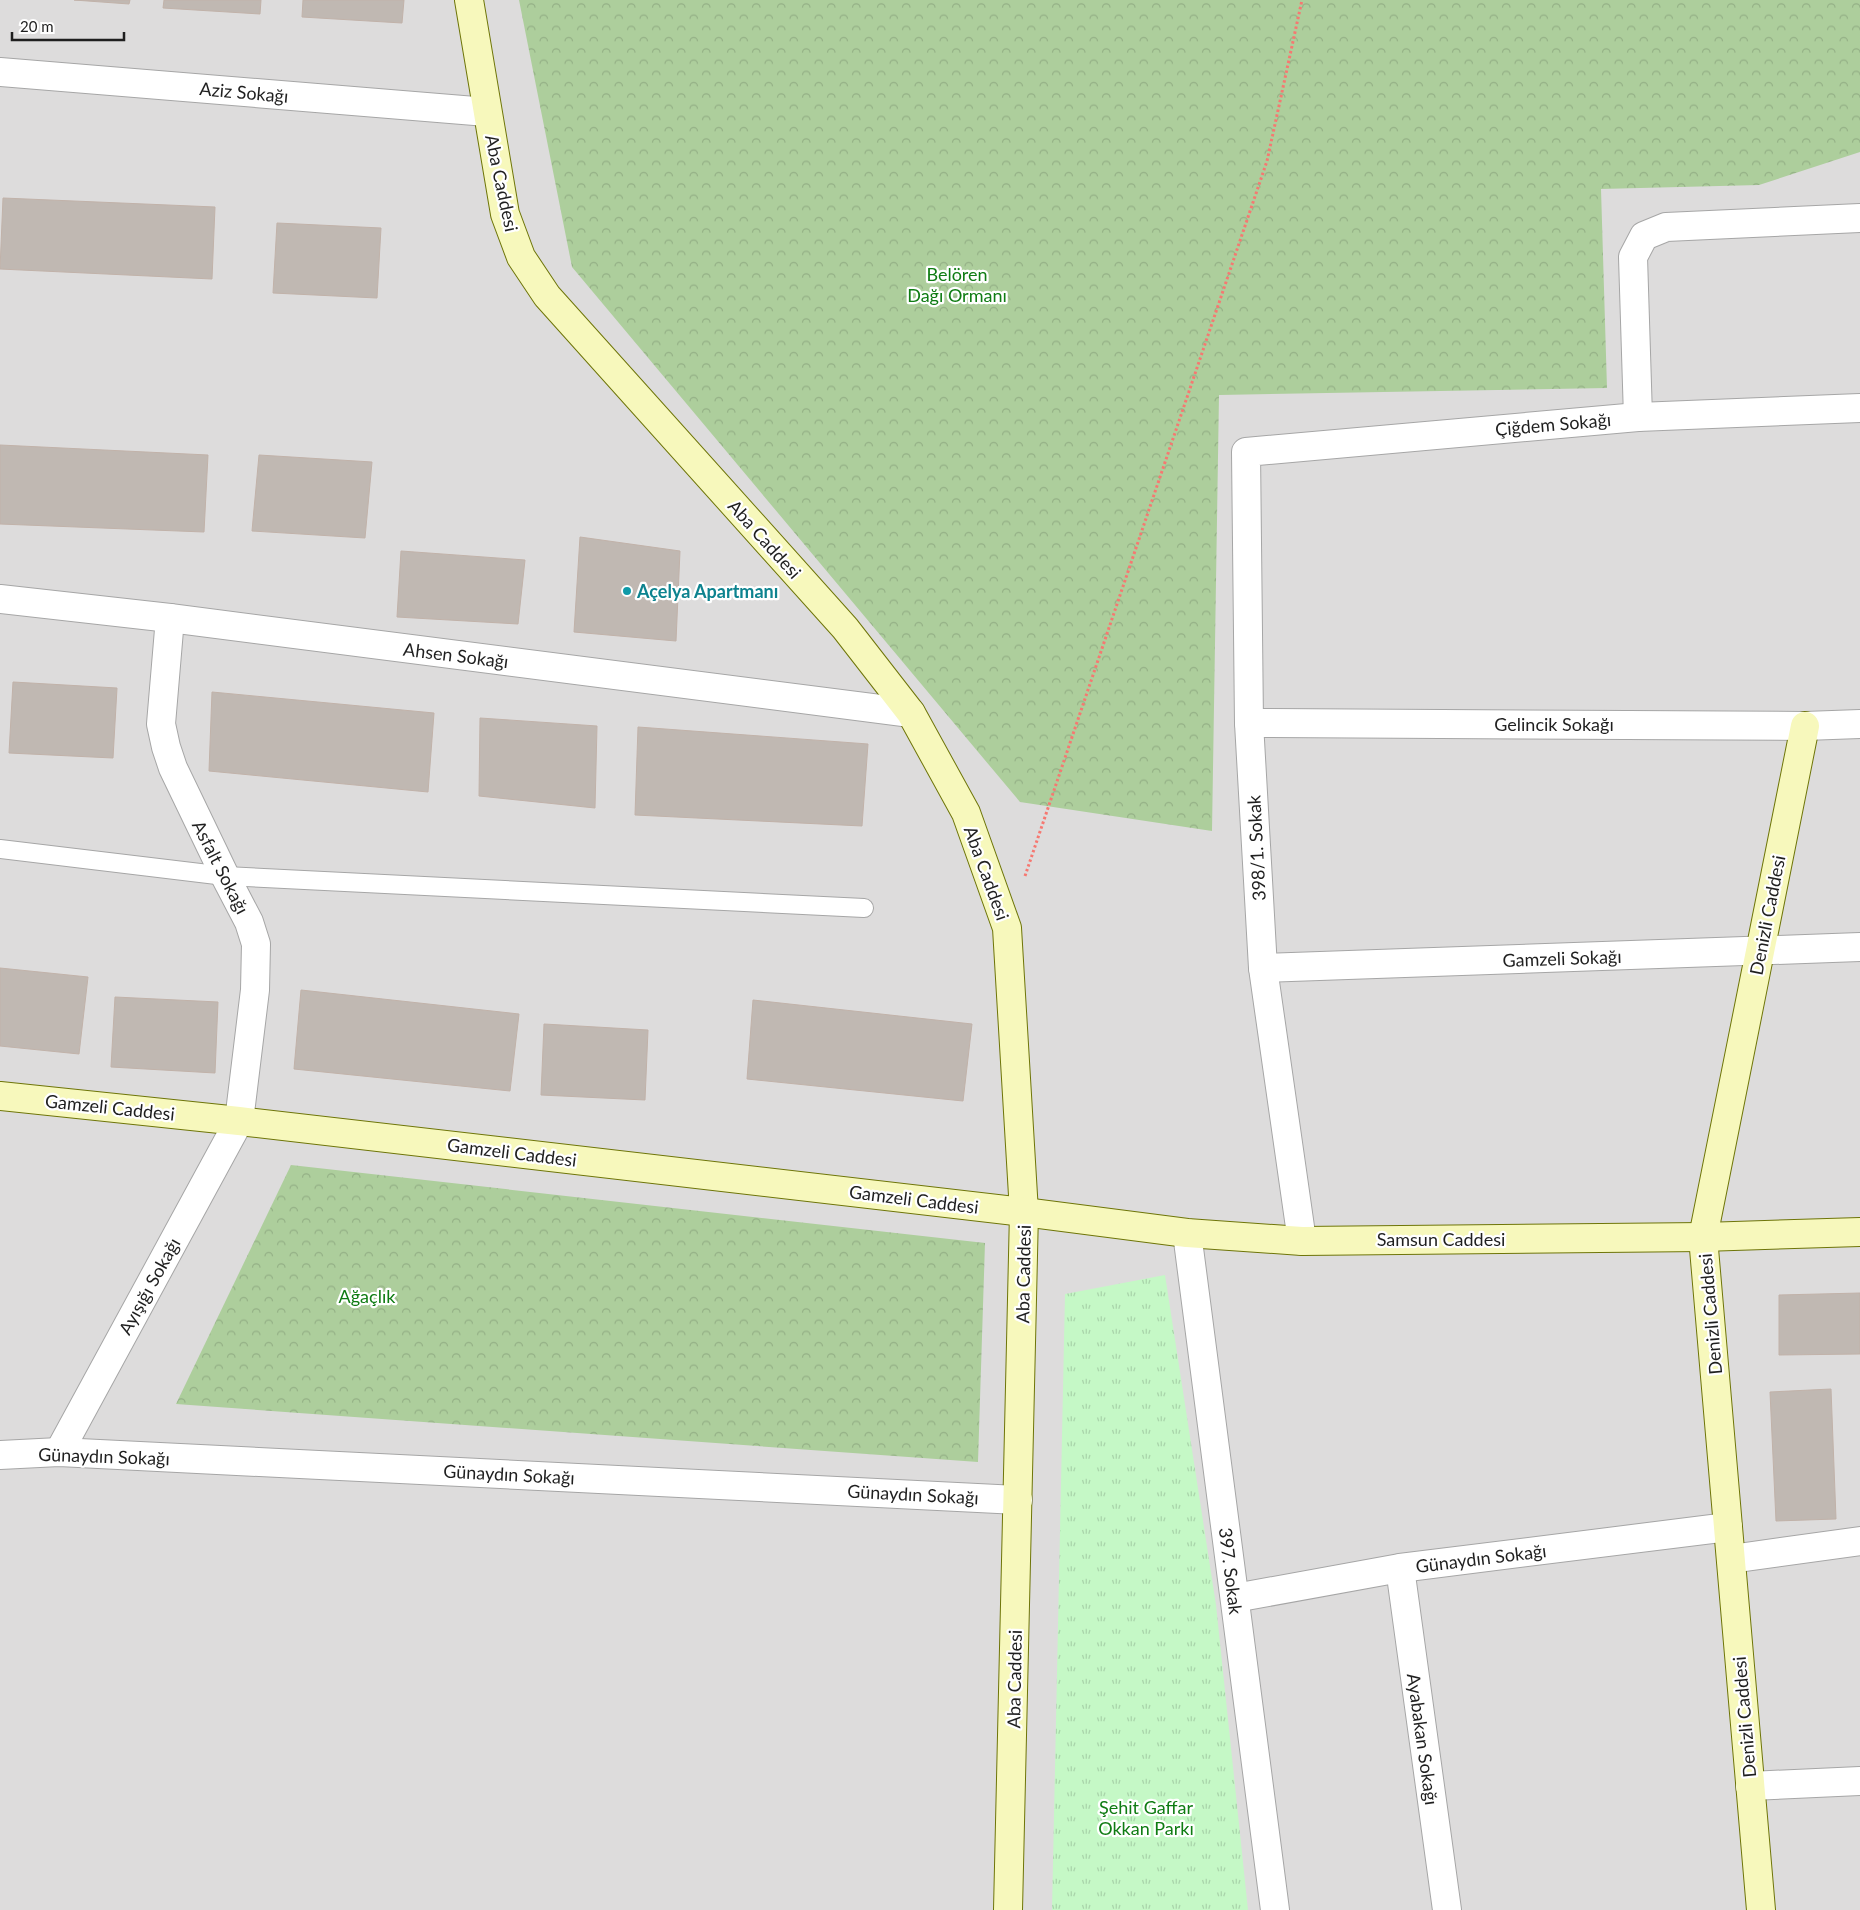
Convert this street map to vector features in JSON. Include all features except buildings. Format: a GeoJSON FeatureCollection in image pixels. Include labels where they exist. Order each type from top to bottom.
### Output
{"type":"FeatureCollection","features":[{"type":"Feature","properties":{"kind":"street","name":"Aba Caddesi"},"geometry":{"type":"LineString","coordinates":[[469,0],[505,214],[521,256],[547,296],[845,628],[911,713],[966,813],[1007,928],[1024,1212],[1008,1910]]}},
{"type":"Feature","properties":{"kind":"street","name":"Aziz Sokağı"},"geometry":{"type":"LineString","coordinates":[[0,72],[487,112]]}},
{"type":"Feature","properties":{"kind":"street"},"geometry":{"type":"LineString","coordinates":[[1638,417],[1633,257],[1644,236],[1666,227],[1860,218]]}},
{"type":"Feature","properties":{"kind":"street","name":"Çiğdem Sokağı"},"geometry":{"type":"LineString","coordinates":[[1246,452],[1638,417],[1860,408]]}},
{"type":"Feature","properties":{"kind":"street","name":"398/1. Sokak"},"geometry":{"type":"LineString","coordinates":[[1246,452],[1249,723],[1263,968],[1302,1241]]}},
{"type":"Feature","properties":{"kind":"street","name":"Ahsen Sokağı"},"geometry":{"type":"LineString","coordinates":[[0,599],[170,618],[911,713]]}},
{"type":"Feature","properties":{"kind":"street","name":"Asfalt Sokağı"},"geometry":{"type":"LineString","coordinates":[[170,618],[161,724],[166,747],[173,768],[249,922],[256,944],[255,990],[239,1121]]}},
{"type":"Feature","properties":{"kind":"street","name":"Gelincik Sokağı"},"geometry":{"type":"LineString","coordinates":[[1249,723],[1805,726],[1860,724]]}},
{"type":"Feature","properties":{"kind":"street","name":"Denizli Caddesi"},"geometry":{"type":"LineString","coordinates":[[1761,1910],[1704,1237],[1805,726]]}},
{"type":"Feature","properties":{"kind":"street","name":"Gamzeli Sokağı"},"geometry":{"type":"LineString","coordinates":[[1263,968],[1860,947]]}},
{"type":"Feature","properties":{"kind":"street","name":"Gamzeli Caddesi"},"geometry":{"type":"LineString","coordinates":[[0,1096],[239,1121],[1024,1212]]}},
{"type":"Feature","properties":{"kind":"street","name":"Ayışığı Sokağı"},"geometry":{"type":"LineString","coordinates":[[59,1452],[239,1121]]}},
{"type":"Feature","properties":{"kind":"street","name":"Samsun Caddesi"},"geometry":{"type":"LineString","coordinates":[[1024,1212],[1187,1233],[1302,1241],[1704,1237],[1860,1232]]}},
{"type":"Feature","properties":{"kind":"street","name":"397. Sokak"},"geometry":{"type":"LineString","coordinates":[[1187,1233],[1275,1910]]}},
{"type":"Feature","properties":{"kind":"street","name":"Günaydın Sokağı"},"geometry":{"type":"LineString","coordinates":[[0,1455],[59,1452],[1018,1500]]}},
{"type":"Feature","properties":{"kind":"street","name":"Günaydın Sokağı"},"geometry":{"type":"LineString","coordinates":[[1234,1598],[1400,1568],[1728,1527]]}},
{"type":"Feature","properties":{"kind":"street"},"geometry":{"type":"LineString","coordinates":[[1731,1559],[1860,1541]]}},
{"type":"Feature","properties":{"kind":"street","name":"Ayabakan Sokağı"},"geometry":{"type":"LineString","coordinates":[[1400,1568],[1447,1910]]}},
{"type":"Feature","properties":{"kind":"street"},"geometry":{"type":"LineString","coordinates":[[1750,1786],[1860,1781]]}},
{"type":"Feature","properties":{"kind":"lane"},"geometry":{"type":"LineString","coordinates":[[0,849],[225,876],[864,908]]}},
{"type":"Feature","properties":{"kind":"path"},"geometry":{"type":"LineString","coordinates":[[1023,880],[1267,162],[1302,0]]}},
{"type":"Feature","properties":{"kind":"shaded area"},"geometry":{"type":"Polygon","coordinates":[[[0,0],[1860,0],[1860,1910],[0,1910],[0,0]]]}},
{"type":"Feature","properties":{"kind":"green space","name":"Belören Dağı Ormanı"},"geometry":{"type":"Polygon","coordinates":[[[519,0],[1860,0],[1860,152],[1759,185],[1601,189],[1607,388],[1219,395],[1212,831],[1020,802],[572,267],[519,0]]]}},
{"type":"Feature","properties":{"kind":"green space","name":"Ağaçlık"},"geometry":{"type":"Polygon","coordinates":[[[291,1165],[985,1243],[978,1462],[176,1404],[291,1165]]]}},
{"type":"Feature","properties":{"kind":"green space","name":"Şehit Gaffar Okkan Parkı"},"geometry":{"type":"Polygon","coordinates":[[[1165,1275],[1216,1605],[1248,1910],[1052,1910],[1065,1294],[1165,1275]]]}},
{"type":"Feature","properties":{"kind":"place","name":"Açelya Apartmanı"},"geometry":{"type":"Point","coordinates":[627,591]}}]}
